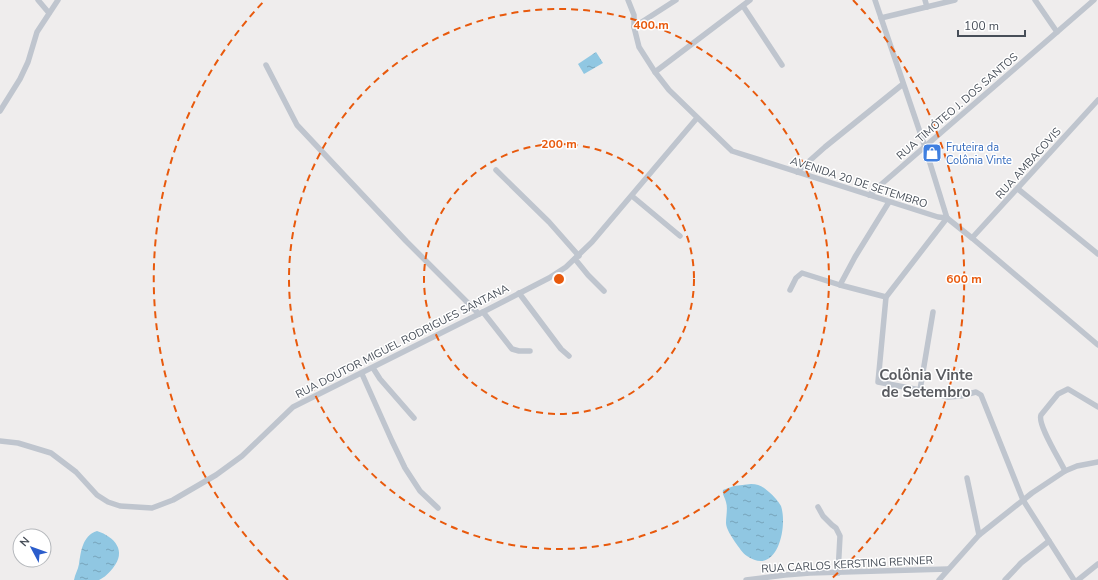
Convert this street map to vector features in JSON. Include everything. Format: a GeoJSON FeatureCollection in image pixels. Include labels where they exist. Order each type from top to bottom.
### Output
{"type":"FeatureCollection","features":[{"type":"Feature","properties":{"kind":"street"},"geometry":{"type":"LineString","coordinates":[[38,0],[49,13]]}},
{"type":"Feature","properties":{"kind":"street"},"geometry":{"type":"LineString","coordinates":[[0,111],[20,79],[28,62],[37,32],[58,0]]}},
{"type":"Feature","properties":{"kind":"street","name":"AVENIDA 20 DE SETEMBRO"},"geometry":{"type":"LineString","coordinates":[[628,0],[634,15],[634,27],[639,47],[654,72],[669,90],[732,151],[889,202],[938,217],[947,218],[1097,343]]}},
{"type":"Feature","properties":{"kind":"street"},"geometry":{"type":"LineString","coordinates":[[634,27],[676,0]]}},
{"type":"Feature","properties":{"kind":"street"},"geometry":{"type":"LineString","coordinates":[[654,72],[750,0]]}},
{"type":"Feature","properties":{"kind":"street"},"geometry":{"type":"LineString","coordinates":[[875,0],[925,147],[947,218],[886,297],[877,379],[880,383],[920,390],[948,398],[976,392],[981,397],[1023,500],[1074,580]]}},
{"type":"Feature","properties":{"kind":"street"},"geometry":{"type":"LineString","coordinates":[[925,0],[927,7]]}},
{"type":"Feature","properties":{"kind":"street"},"geometry":{"type":"LineString","coordinates":[[881,18],[955,0]]}},
{"type":"Feature","properties":{"kind":"street"},"geometry":{"type":"LineString","coordinates":[[1036,0],[1058,32]]}},
{"type":"Feature","properties":{"kind":"street","name":"RUA TIMÓTEO J. DOS SANTOS"},"geometry":{"type":"LineString","coordinates":[[869,195],[1094,0]]}},
{"type":"Feature","properties":{"kind":"street"},"geometry":{"type":"LineString","coordinates":[[743,6],[782,65]]}},
{"type":"Feature","properties":{"kind":"street"},"geometry":{"type":"LineString","coordinates":[[266,65],[297,125],[401,236],[481,313],[512,349],[519,351],[530,351]]}},
{"type":"Feature","properties":{"kind":"street"},"geometry":{"type":"LineString","coordinates":[[797,172],[824,147],[903,84]]}},
{"type":"Feature","properties":{"kind":"street","name":"RUA AMBACOVIS"},"geometry":{"type":"LineString","coordinates":[[972,238],[1098,100]]}},
{"type":"Feature","properties":{"kind":"street","name":"RUA DOUTOR MIGUEL RODRIGUES SANTANA"},"geometry":{"type":"LineString","coordinates":[[0,441],[18,443],[51,453],[76,472],[97,495],[108,502],[120,506],[152,508],[174,500],[216,475],[242,456],[293,407],[362,374],[549,278],[577,258],[698,118]]}},
{"type":"Feature","properties":{"kind":"street"},"geometry":{"type":"LineString","coordinates":[[496,170],[549,222],[577,258],[588,275],[604,291]]}},
{"type":"Feature","properties":{"kind":"street"},"geometry":{"type":"LineString","coordinates":[[1018,189],[1098,254]]}},
{"type":"Feature","properties":{"kind":"street"},"geometry":{"type":"LineString","coordinates":[[632,196],[680,236]]}},
{"type":"Feature","properties":{"kind":"street"},"geometry":{"type":"LineString","coordinates":[[840,285],[855,257],[889,202]]}},
{"type":"Feature","properties":{"kind":"street"},"geometry":{"type":"LineString","coordinates":[[790,290],[796,278],[802,273],[886,297]]}},
{"type":"Feature","properties":{"kind":"street"},"geometry":{"type":"LineString","coordinates":[[519,293],[561,349],[569,356]]}},
{"type":"Feature","properties":{"kind":"street"},"geometry":{"type":"LineString","coordinates":[[920,390],[933,312]]}},
{"type":"Feature","properties":{"kind":"street"},"geometry":{"type":"LineString","coordinates":[[373,368],[380,379],[414,418]]}},
{"type":"Feature","properties":{"kind":"street"},"geometry":{"type":"LineString","coordinates":[[362,374],[405,468],[420,491],[438,508]]}},
{"type":"Feature","properties":{"kind":"street"},"geometry":{"type":"LineString","coordinates":[[1065,471],[1042,427],[1040,418],[1041,415],[1058,394],[1068,388],[1098,407]]}},
{"type":"Feature","properties":{"kind":"street"},"geometry":{"type":"LineString","coordinates":[[939,580],[979,535],[1023,500],[1065,471],[1077,466],[1098,462]]}},
{"type":"Feature","properties":{"kind":"street"},"geometry":{"type":"LineString","coordinates":[[967,478],[979,535]]}},
{"type":"Feature","properties":{"kind":"street"},"geometry":{"type":"LineString","coordinates":[[818,507],[823,516],[840,536],[838,573]]}},
{"type":"Feature","properties":{"kind":"street"},"geometry":{"type":"LineString","coordinates":[[1005,580],[1021,562],[1050,541]]}},
{"type":"Feature","properties":{"kind":"street"},"geometry":{"type":"LineString","coordinates":[[1078,580],[1098,564]]}},
{"type":"Feature","properties":{"kind":"street","name":"RUA CARLOS KERSTING RENNER"},"geometry":{"type":"LineString","coordinates":[[746,580],[785,575],[948,569]]}},
{"type":"Feature","properties":{"kind":"water"},"geometry":{"type":"Polygon","coordinates":[[[596,52],[603,63],[584,74],[578,64],[596,52]]]}},
{"type":"Feature","properties":{"kind":"water"},"geometry":{"type":"Polygon","coordinates":[[[751,484],[761,486],[773,495],[781,506],[783,515],[783,526],[778,547],[773,555],[766,560],[757,561],[745,555],[729,533],[726,525],[727,507],[723,490],[734,486],[751,484]]]}},
{"type":"Feature","properties":{"kind":"water"},"geometry":{"type":"Polygon","coordinates":[[[97,531],[109,537],[117,545],[119,556],[117,562],[109,573],[99,580],[74,580],[85,540],[92,533],[97,531]]]}},
{"type":"Feature","properties":{"kind":"place","name":"Fruteira da Colônia Vinte"},"geometry":{"type":"Point","coordinates":[932,153]}},
{"type":"Feature","properties":{"kind":"district","name":"Colônia Vinte de Setembro"},"geometry":{"type":"Point","coordinates":[926,384]}}]}
